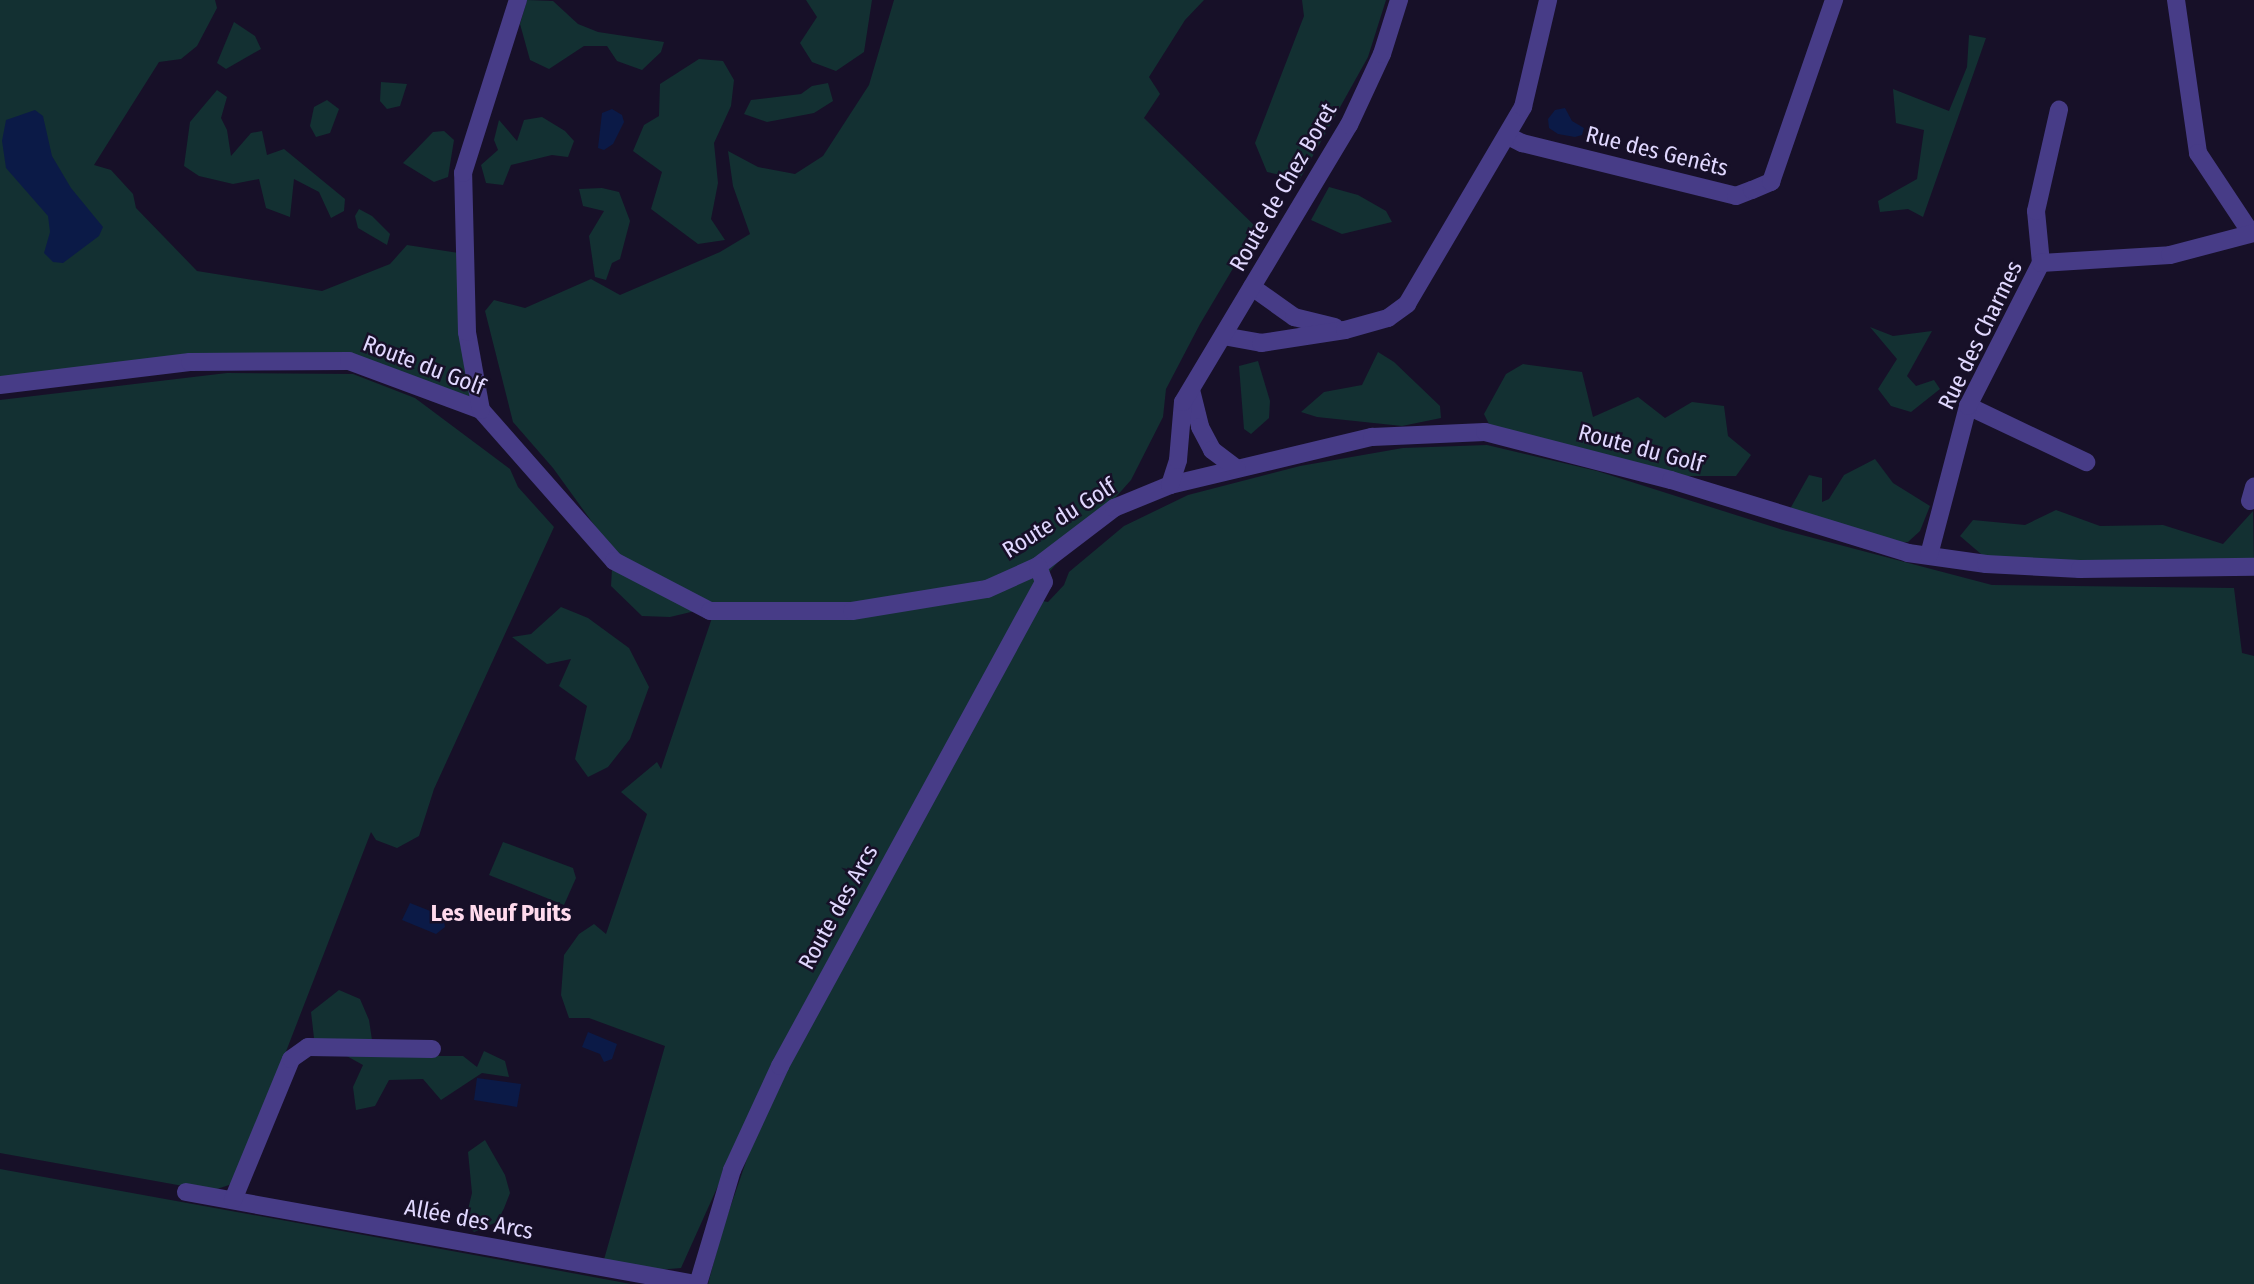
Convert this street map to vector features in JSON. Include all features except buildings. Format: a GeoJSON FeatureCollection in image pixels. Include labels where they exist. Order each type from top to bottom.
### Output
{"type":"FeatureCollection","features":[{"type":"Feature","properties":{"kind":"street"},"geometry":{"type":"LineString","coordinates":[[481,410],[467,332],[463,173],[518,0]]}},
{"type":"Feature","properties":{"kind":"street","name":"Route de Chez Boret"},"geometry":{"type":"LineString","coordinates":[[1170,485],[1178,460],[1183,402],[1349,125],[1382,54],[1399,0]]}},
{"type":"Feature","properties":{"kind":"street"},"geometry":{"type":"LineString","coordinates":[[1223,336],[1261,343],[1345,330],[1388,318],[1407,304],[1523,107],[1548,0]]}},
{"type":"Feature","properties":{"kind":"street","name":"Rue des Genêts"},"geometry":{"type":"LineString","coordinates":[[1508,136],[1522,143],[1735,196],[1752,190],[1771,182],[1834,0]]}},
{"type":"Feature","properties":{"kind":"street"},"geometry":{"type":"LineString","coordinates":[[2176,0],[2198,153],[2253,233]]}},
{"type":"Feature","properties":{"kind":"street"},"geometry":{"type":"LineString","coordinates":[[2041,263],[2036,211],[2059,110]]}},
{"type":"Feature","properties":{"kind":"street","name":"Rue des Charmes"},"geometry":{"type":"LineString","coordinates":[[1930,555],[1968,406],[2041,263],[2170,255],[2253,233]]}},
{"type":"Feature","properties":{"kind":"street"},"geometry":{"type":"LineString","coordinates":[[1252,287],[1294,317],[1345,330]]}},
{"type":"Feature","properties":{"kind":"street","name":"Route du Golf"},"geometry":{"type":"LineString","coordinates":[[0,386],[190,362],[349,361],[481,410],[614,561],[710,611],[852,611],[987,589],[1038,566],[1114,508],[1170,485],[1372,437],[1485,432],[1671,480],[1908,553],[1986,564],[2081,569],[2254,567]]}},
{"type":"Feature","properties":{"kind":"street"},"geometry":{"type":"LineString","coordinates":[[1191,390],[1200,427],[1212,450],[1237,469]]}},
{"type":"Feature","properties":{"kind":"street"},"geometry":{"type":"LineString","coordinates":[[1968,406],[2086,462]]}},
{"type":"Feature","properties":{"kind":"street","name":"Route des Arcs"},"geometry":{"type":"LineString","coordinates":[[697,1284],[732,1170],[780,1066],[1044,582],[1038,566]]}},
{"type":"Feature","properties":{"kind":"street"},"geometry":{"type":"LineString","coordinates":[[233,1200],[291,1059],[308,1046],[432,1049]]}},
{"type":"Feature","properties":{"kind":"street","name":"Allée des Arcs"},"geometry":{"type":"LineString","coordinates":[[186,1192],[617,1272],[697,1284]]}},
{"type":"Feature","properties":{"kind":"green space"},"geometry":{"type":"Polygon","coordinates":[[[0,0],[215,0],[217,8],[197,46],[181,59],[159,62],[94,165],[111,170],[133,194],[136,208],[197,271],[322,291],[390,264],[407,245],[465,254],[481,410],[349,361],[190,362],[0,385],[0,0]]]}},
{"type":"Feature","properties":{"kind":"green space"},"geometry":{"type":"Polygon","coordinates":[[[527,0],[553,1],[578,24],[598,32],[664,42],[661,52],[642,70],[617,61],[607,46],[584,46],[549,69],[530,60],[520,24],[527,0]]]}},
{"type":"Feature","properties":{"kind":"green space"},"geometry":{"type":"Polygon","coordinates":[[[806,0],[872,0],[864,52],[836,71],[812,62],[800,43],[817,17],[806,0]]]}},
{"type":"Feature","properties":{"kind":"green space"},"geometry":{"type":"Polygon","coordinates":[[[894,0],[1204,0],[1185,20],[1149,77],[1160,94],[1144,118],[1257,228],[1200,324],[1166,389],[1163,417],[1131,480],[1026,598],[1048,602],[1064,585],[1069,572],[1124,526],[1188,495],[1300,466],[1403,448],[1487,445],[1597,471],[1783,530],[1992,585],[2234,588],[2242,653],[2254,656],[2254,1284],[708,1284],[722,1231],[757,1130],[766,1079],[681,1268],[657,1270],[603,1263],[665,1046],[589,1018],[569,1018],[561,995],[564,955],[579,934],[594,924],[606,934],[647,814],[621,792],[657,762],[661,769],[716,606],[670,617],[642,616],[611,586],[613,551],[553,468],[513,422],[485,311],[494,300],[525,308],[591,279],[620,295],[720,252],[750,234],[733,186],[728,151],[758,167],[795,174],[823,156],[869,85],[894,0]]]}},
{"type":"Feature","properties":{"kind":"green space"},"geometry":{"type":"Polygon","coordinates":[[[1302,0],[1386,0],[1368,57],[1300,179],[1267,172],[1255,143],[1304,16],[1302,0]]]}},
{"type":"Feature","properties":{"kind":"green space"},"geometry":{"type":"Polygon","coordinates":[[[234,22],[255,36],[261,49],[226,69],[217,63],[234,22]]]}},
{"type":"Feature","properties":{"kind":"green space"},"geometry":{"type":"Polygon","coordinates":[[[1969,35],[1986,38],[1923,217],[1908,209],[1880,212],[1878,201],[1917,179],[1924,130],[1896,123],[1893,89],[1949,111],[1967,67],[1969,35]]]}},
{"type":"Feature","properties":{"kind":"green space"},"geometry":{"type":"Polygon","coordinates":[[[699,59],[723,61],[734,80],[731,106],[714,143],[718,183],[711,219],[725,240],[698,244],[651,209],[662,172],[633,151],[644,125],[659,116],[660,84],[699,59]]]}},
{"type":"Feature","properties":{"kind":"green space"},"geometry":{"type":"Polygon","coordinates":[[[381,82],[407,84],[400,106],[387,109],[380,101],[381,82]]]}},
{"type":"Feature","properties":{"kind":"green space"},"geometry":{"type":"Polygon","coordinates":[[[828,83],[833,101],[814,113],[767,122],[744,114],[751,100],[801,94],[812,86],[828,83]]]}},
{"type":"Feature","properties":{"kind":"green space"},"geometry":{"type":"Polygon","coordinates":[[[217,90],[227,97],[221,118],[227,130],[231,156],[251,133],[262,131],[267,155],[284,149],[345,199],[344,211],[331,218],[319,192],[294,179],[290,217],[266,208],[259,179],[233,184],[199,176],[184,166],[190,122],[217,90]]]}},
{"type":"Feature","properties":{"kind":"green space"},"geometry":{"type":"Polygon","coordinates":[[[327,100],[339,109],[330,133],[316,137],[310,126],[314,107],[327,100]]]}},
{"type":"Feature","properties":{"kind":"green space"},"geometry":{"type":"Polygon","coordinates":[[[542,117],[565,131],[574,141],[568,157],[552,155],[511,165],[503,185],[486,183],[481,165],[498,150],[494,140],[499,120],[517,141],[524,120],[542,117]]]}},
{"type":"Feature","properties":{"kind":"green space"},"geometry":{"type":"Polygon","coordinates":[[[444,131],[454,140],[448,177],[434,182],[403,163],[433,132],[444,131]]]}},
{"type":"Feature","properties":{"kind":"green space"},"geometry":{"type":"Polygon","coordinates":[[[1329,187],[1358,195],[1386,211],[1392,222],[1342,234],[1311,220],[1329,187]]]}},
{"type":"Feature","properties":{"kind":"green space"},"geometry":{"type":"Polygon","coordinates":[[[602,188],[619,192],[630,221],[620,259],[612,263],[606,280],[595,277],[589,236],[604,211],[583,206],[579,189],[602,188]]]}},
{"type":"Feature","properties":{"kind":"green space"},"geometry":{"type":"Polygon","coordinates":[[[359,209],[372,216],[390,234],[387,245],[358,228],[355,216],[359,209]]]}},
{"type":"Feature","properties":{"kind":"green space"},"geometry":{"type":"Polygon","coordinates":[[[1870,327],[1893,336],[1932,331],[1907,376],[1916,386],[1934,380],[1940,389],[1911,412],[1891,406],[1878,389],[1897,359],[1870,327]]]}},
{"type":"Feature","properties":{"kind":"green space"},"geometry":{"type":"Polygon","coordinates":[[[1378,352],[1394,362],[1440,406],[1441,418],[1402,426],[1317,417],[1301,412],[1324,392],[1362,385],[1378,352]]]}},
{"type":"Feature","properties":{"kind":"green space"},"geometry":{"type":"Polygon","coordinates":[[[1258,361],[1270,401],[1269,418],[1251,434],[1244,429],[1239,366],[1258,361]]]}},
{"type":"Feature","properties":{"kind":"green space"},"geometry":{"type":"Polygon","coordinates":[[[1523,364],[1582,372],[1593,417],[1638,397],[1665,418],[1692,402],[1724,406],[1728,436],[1751,455],[1736,476],[1684,476],[1490,426],[1484,414],[1506,374],[1523,364]]]}},
{"type":"Feature","properties":{"kind":"green space"},"geometry":{"type":"Polygon","coordinates":[[[227,373],[353,374],[415,398],[510,469],[518,487],[554,527],[434,789],[419,836],[397,848],[376,840],[371,832],[237,1178],[229,1185],[211,1191],[0,1153],[0,400],[227,373]]]}},
{"type":"Feature","properties":{"kind":"green space"},"geometry":{"type":"Polygon","coordinates":[[[1875,459],[1893,483],[1930,506],[1920,531],[1908,542],[1898,543],[1790,509],[1809,475],[1822,478],[1822,502],[1829,499],[1844,475],[1875,459]]]}},
{"type":"Feature","properties":{"kind":"green space"},"geometry":{"type":"Polygon","coordinates":[[[2056,510],[2100,526],[2163,525],[2223,544],[2253,511],[2254,567],[1988,560],[1960,536],[1973,520],[2025,525],[2056,510]]]}},
{"type":"Feature","properties":{"kind":"green space"},"geometry":{"type":"Polygon","coordinates":[[[561,607],[588,618],[629,648],[649,687],[630,739],[608,767],[588,777],[575,759],[587,706],[559,686],[571,659],[547,664],[512,637],[531,634],[561,607]]]}},
{"type":"Feature","properties":{"kind":"green space"},"geometry":{"type":"Polygon","coordinates":[[[503,842],[573,868],[576,878],[564,905],[489,875],[503,842]]]}},
{"type":"Feature","properties":{"kind":"green space"},"geometry":{"type":"Polygon","coordinates":[[[339,990],[360,999],[369,1020],[372,1040],[397,1056],[463,1056],[477,1067],[484,1051],[505,1061],[509,1077],[482,1073],[441,1100],[423,1079],[389,1080],[375,1106],[356,1110],[353,1087],[363,1065],[314,1038],[311,1012],[339,990]]]}},
{"type":"Feature","properties":{"kind":"green space"},"geometry":{"type":"Polygon","coordinates":[[[485,1140],[505,1175],[510,1193],[499,1221],[474,1232],[465,1222],[472,1193],[468,1152],[485,1140]]]}},
{"type":"Feature","properties":{"kind":"green space"},"geometry":{"type":"Polygon","coordinates":[[[0,1169],[507,1261],[631,1284],[0,1284],[0,1169]]]}},
{"type":"Feature","properties":{"kind":"water"},"geometry":{"type":"Polygon","coordinates":[[[1565,108],[1572,121],[1584,128],[1582,135],[1575,137],[1558,134],[1549,128],[1548,119],[1555,110],[1565,108]]]}},
{"type":"Feature","properties":{"kind":"water"},"geometry":{"type":"Polygon","coordinates":[[[612,109],[622,115],[624,122],[613,144],[604,150],[598,148],[602,113],[612,109]]]}},
{"type":"Feature","properties":{"kind":"water"},"geometry":{"type":"Polygon","coordinates":[[[35,110],[43,116],[52,156],[71,188],[103,227],[99,236],[63,263],[53,262],[44,253],[50,232],[48,216],[6,168],[2,141],[6,120],[35,110]]]}},
{"type":"Feature","properties":{"kind":"water"},"geometry":{"type":"Polygon","coordinates":[[[410,903],[443,916],[445,927],[436,934],[402,920],[410,903]]]}},
{"type":"Feature","properties":{"kind":"water"},"geometry":{"type":"Polygon","coordinates":[[[588,1032],[617,1044],[612,1059],[604,1062],[600,1054],[582,1047],[588,1032]]]}},
{"type":"Feature","properties":{"kind":"water"},"geometry":{"type":"Polygon","coordinates":[[[477,1078],[521,1084],[517,1107],[474,1100],[477,1078]]]}},
{"type":"Feature","properties":{"kind":"district","name":"Les Neuf Puits"},"geometry":{"type":"Point","coordinates":[501,914]}}]}
